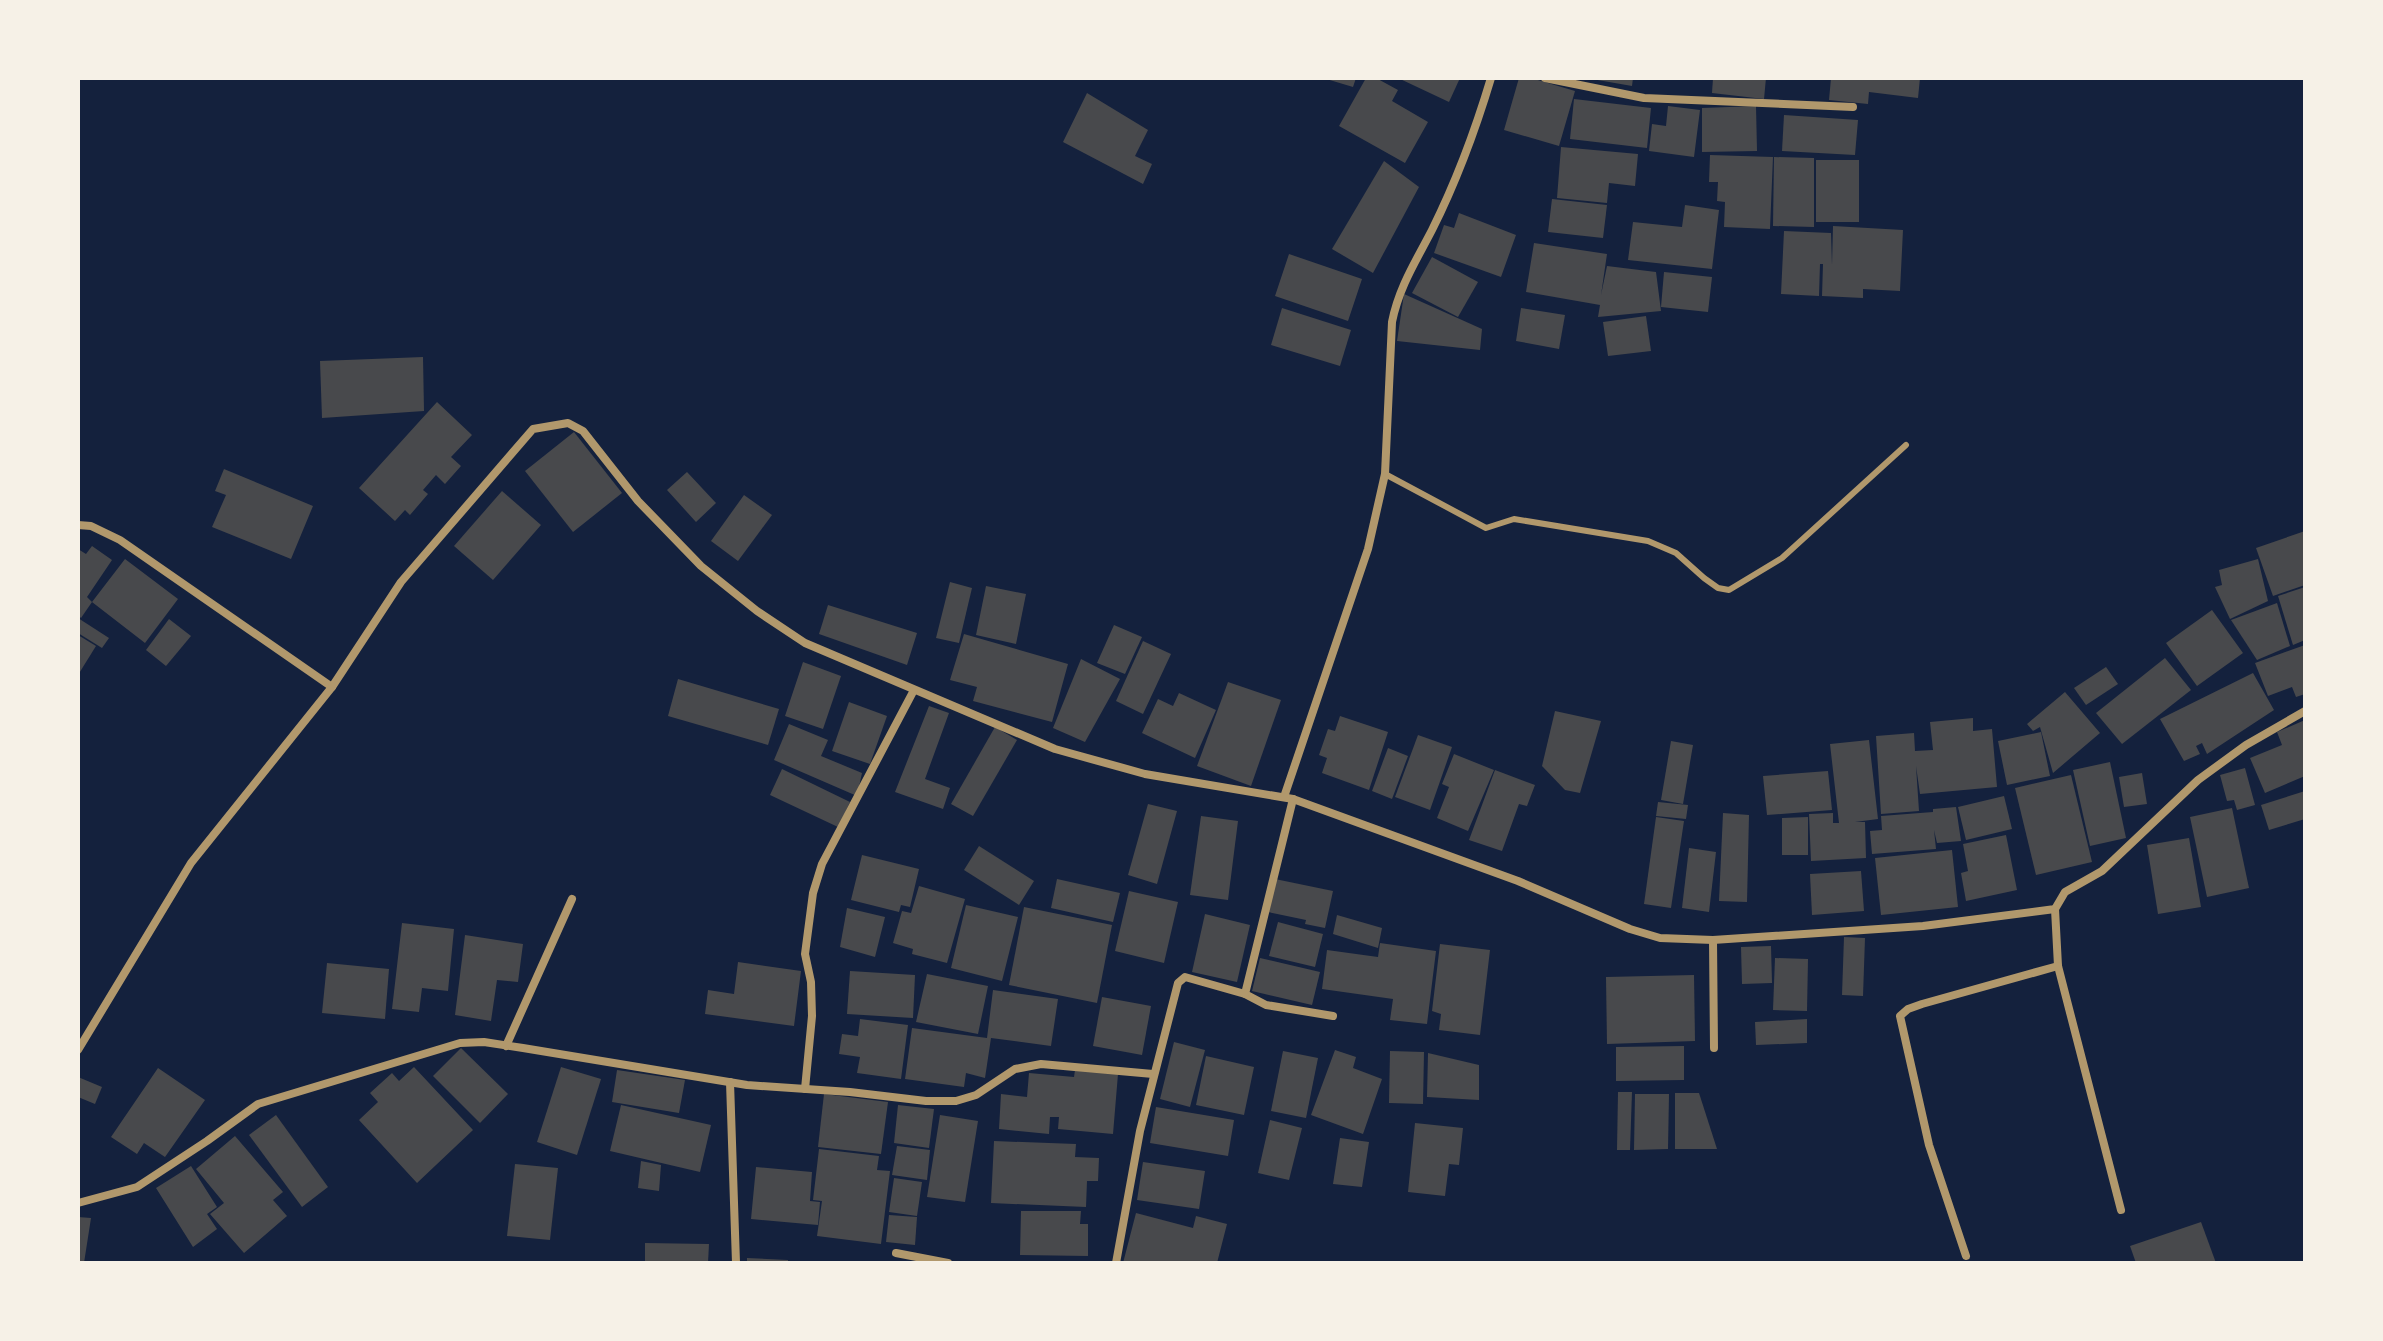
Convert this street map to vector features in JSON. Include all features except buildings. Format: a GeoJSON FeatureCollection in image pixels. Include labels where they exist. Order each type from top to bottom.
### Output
{"type":"FeatureCollection","features":[{"type":"Feature","properties":{"kind":"street"},"geometry":{"type":"LineString","coordinates":[[1245,994],[1289,798],[1328,665],[1368,549],[1385,474],[1392,322],[1396,301],[1404,279],[1433,229],[1491,78]]}},
{"type":"Feature","properties":{"kind":"street"},"geometry":{"type":"LineString","coordinates":[[1545,78],[1644,98],[1853,107]]}},
{"type":"Feature","properties":{"kind":"street"},"geometry":{"type":"LineString","coordinates":[[78,1050],[191,863],[332,687],[401,582],[533,429],[568,423],[583,431],[638,501],[701,566],[757,611],[805,643],[1055,749],[1145,774],[1289,798],[1518,881],[1630,929],[1660,938],[1713,940],[1923,926],[2055,909]]}},
{"type":"Feature","properties":{"kind":"street"},"geometry":{"type":"LineString","coordinates":[[78,525],[91,526],[120,540],[332,687]]}},
{"type":"Feature","properties":{"kind":"street"},"geometry":{"type":"LineString","coordinates":[[805,1089],[812,1016],[811,982],[805,954],[813,893],[822,864],[914,690]]}},
{"type":"Feature","properties":{"kind":"street"},"geometry":{"type":"LineString","coordinates":[[2121,1210],[2058,966],[2055,909],[2065,892],[2102,871],[2198,780],[2246,745],[2305,711]]}},
{"type":"Feature","properties":{"kind":"street"},"geometry":{"type":"LineString","coordinates":[[506,1046],[572,899]]}},
{"type":"Feature","properties":{"kind":"street"},"geometry":{"type":"LineString","coordinates":[[1713,940],[1714,1048]]}},
{"type":"Feature","properties":{"kind":"street"},"geometry":{"type":"LineString","coordinates":[[1966,1256],[1929,1145],[1900,1016],[1922,1004],[2058,966]]}},
{"type":"Feature","properties":{"kind":"street"},"geometry":{"type":"LineString","coordinates":[[1116,1263],[1140,1131],[1178,983],[1185,977],[1245,994],[1266,1005],[1333,1016]]}},
{"type":"Feature","properties":{"kind":"street"},"geometry":{"type":"LineString","coordinates":[[78,1203],[137,1187],[258,1104],[452,1045],[473,1042],[730,1082],[926,1101],[956,1101],[976,1095],[1015,1069],[1041,1064],[1153,1074]]}},
{"type":"Feature","properties":{"kind":"street"},"geometry":{"type":"LineString","coordinates":[[730,1082],[736,1263]]}},
{"type":"Feature","properties":{"kind":"street"},"geometry":{"type":"LineString","coordinates":[[896,1253],[948,1263]]}},
{"type":"Feature","properties":{"kind":"lane"},"geometry":{"type":"LineString","coordinates":[[1385,474],[1486,528],[1514,519],[1648,541],[1676,553],[1718,588],[1729,590],[1782,558],[1906,445]]}}]}
